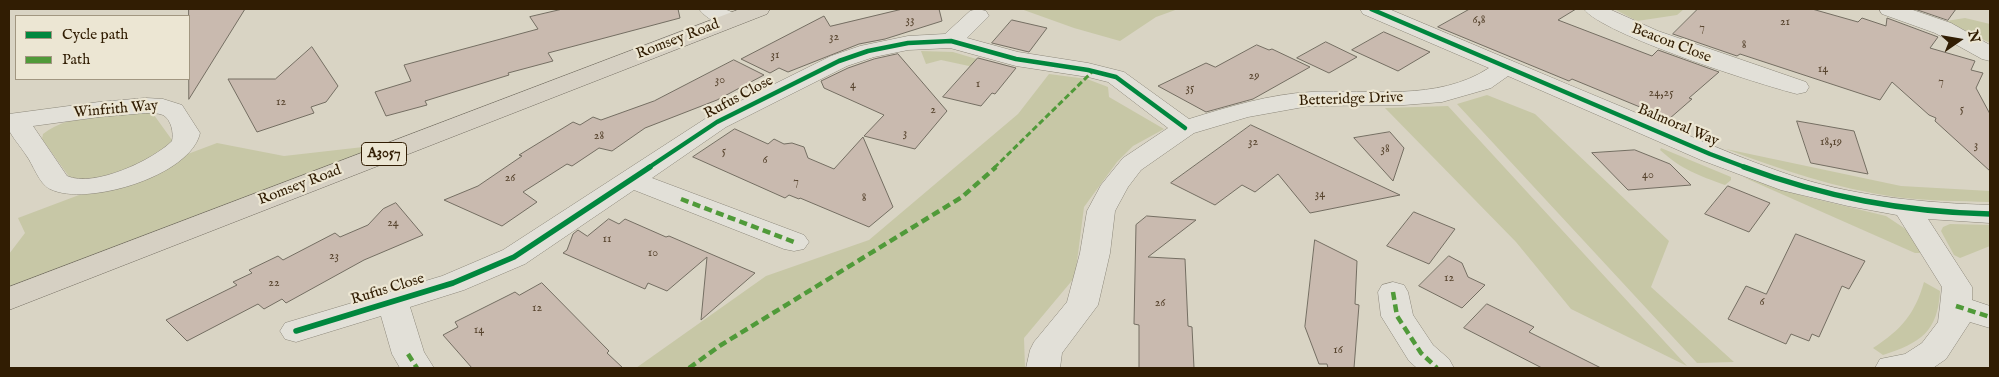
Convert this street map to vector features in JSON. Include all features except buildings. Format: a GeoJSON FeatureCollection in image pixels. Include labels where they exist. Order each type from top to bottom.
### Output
{"type":"FeatureCollection","features":[{"type":"Feature","properties":{"kind":"main road","name":"Romsey Road"},"geometry":{"type":"LineString","coordinates":[[9,299],[719,15],[760,9]]}},
{"type":"Feature","properties":{"kind":"street","name":"Balmoral Way"},"geometry":{"type":"LineString","coordinates":[[1371,9],[1710,154],[1791,184],[1848,198],[1908,208],[1990,214]]}},
{"type":"Feature","properties":{"kind":"street","name":"Beacon Close"},"geometry":{"type":"LineString","coordinates":[[1595,9],[1620,24],[1641,33],[1720,63],[1797,87]]}},
{"type":"Feature","properties":{"kind":"street"},"geometry":{"type":"LineString","coordinates":[[1890,9],[1943,28],[1990,54]]}},
{"type":"Feature","properties":{"kind":"street"},"geometry":{"type":"LineString","coordinates":[[951,41],[978,16]]}},
{"type":"Feature","properties":{"kind":"street","name":"Rufus Close"},"geometry":{"type":"LineString","coordinates":[[296,331],[452,284],[514,257],[717,122],[839,61],[868,51],[908,43],[951,41],[1016,59],[1088,70],[1116,78],[1185,128]]}},
{"type":"Feature","properties":{"kind":"street","name":"Beacon Close"},"geometry":{"type":"LineString","coordinates":[[1702,80],[1720,63]]}},
{"type":"Feature","properties":{"kind":"street","name":"Betteridge Drive"},"geometry":{"type":"LineString","coordinates":[[1044,368],[1046,350],[1082,305],[1095,253],[1101,211],[1115,185],[1132,164],[1185,128],[1244,110],[1309,99],[1404,98],[1442,95],[1482,83],[1506,67]]}},
{"type":"Feature","properties":{"kind":"street","name":"Winfrith Way"},"geometry":{"type":"LineString","coordinates":[[162,105],[173,110],[187,133],[184,144],[167,159],[142,172],[116,181],[86,187],[69,187],[57,183],[13,121],[162,105]]}},
{"type":"Feature","properties":{"kind":"street"},"geometry":{"type":"LineString","coordinates":[[631,179],[794,242]]}},
{"type":"Feature","properties":{"kind":"street"},"geometry":{"type":"LineString","coordinates":[[1908,208],[1957,287],[1954,324],[1934,351],[1908,367]]}},
{"type":"Feature","properties":{"kind":"street"},"geometry":{"type":"LineString","coordinates":[[1394,292],[1397,316],[1421,353],[1437,368]]}},
{"type":"Feature","properties":{"kind":"street","name":"Rufus Close"},"geometry":{"type":"LineString","coordinates":[[393,301],[413,361]]}},
{"type":"Feature","properties":{"kind":"street"},"geometry":{"type":"LineString","coordinates":[[1956,306],[1990,317]]}},
{"type":"Feature","properties":{"kind":"green space"},"geometry":{"type":"Polygon","coordinates":[[[1021,9],[1178,9],[1156,17],[1120,41],[1074,28],[1021,9]]]}},
{"type":"Feature","properties":{"kind":"green space"},"geometry":{"type":"Polygon","coordinates":[[[1614,9],[1684,9],[1677,15],[1637,21],[1614,9]]]}},
{"type":"Feature","properties":{"kind":"green space"},"geometry":{"type":"Polygon","coordinates":[[[1965,18],[1990,24],[1990,43],[1946,21],[1965,18]]]}},
{"type":"Feature","properties":{"kind":"green space"},"geometry":{"type":"Polygon","coordinates":[[[921,51],[953,52],[1000,66],[997,72],[941,60],[926,64],[921,51]]]}},
{"type":"Feature","properties":{"kind":"green space"},"geometry":{"type":"Polygon","coordinates":[[[1049,74],[1087,79],[1108,87],[1109,97],[1164,129],[1133,146],[1117,162],[1084,207],[1075,277],[1024,338],[1025,368],[636,368],[766,276],[869,240],[1018,114],[1049,74]]]}},
{"type":"Feature","properties":{"kind":"green space"},"geometry":{"type":"Polygon","coordinates":[[[1487,95],[1535,114],[1669,241],[1651,287],[1734,362],[1697,363],[1457,104],[1487,95]]]}},
{"type":"Feature","properties":{"kind":"green space"},"geometry":{"type":"Polygon","coordinates":[[[1448,106],[1687,366],[1571,309],[1516,242],[1385,108],[1448,106]]]}},
{"type":"Feature","properties":{"kind":"green space"},"geometry":{"type":"Polygon","coordinates":[[[145,112],[154,115],[172,140],[170,147],[134,167],[111,176],[85,179],[70,178],[42,139],[43,134],[54,127],[79,118],[106,114],[145,112]]]}},
{"type":"Feature","properties":{"kind":"green space"},"geometry":{"type":"Polygon","coordinates":[[[217,143],[284,156],[381,145],[374,153],[9,292],[9,254],[25,233],[18,218],[217,143]]]}},
{"type":"Feature","properties":{"kind":"green space"},"geometry":{"type":"Polygon","coordinates":[[[1661,148],[1731,177],[1731,180],[1725,185],[1698,175],[1676,162],[1660,150],[1661,148]]]}},
{"type":"Feature","properties":{"kind":"green space"},"geometry":{"type":"Polygon","coordinates":[[[1726,149],[1901,186],[1990,191],[1990,202],[1942,201],[1895,197],[1851,189],[1809,178],[1726,149]]]}},
{"type":"Feature","properties":{"kind":"green space"},"geometry":{"type":"Polygon","coordinates":[[[1743,177],[1807,197],[1886,216],[1907,230],[1925,253],[1915,253],[1743,177]]]}},
{"type":"Feature","properties":{"kind":"green space"},"geometry":{"type":"Polygon","coordinates":[[[1950,224],[1990,225],[1990,246],[1960,258],[1954,255],[1941,231],[1943,227],[1950,224]]]}},
{"type":"Feature","properties":{"kind":"green space"},"geometry":{"type":"Polygon","coordinates":[[[1924,282],[1940,291],[1935,317],[1931,326],[1917,340],[1883,355],[1873,348],[1892,335],[1906,320],[1916,303],[1924,282]]]}},
{"type":"Feature","properties":{"kind":"marked path"},"geometry":{"type":"LineString","coordinates":[[689,368],[721,345],[962,197],[1012,152],[1093,71]]}},
{"type":"Feature","properties":{"kind":"marked path"},"geometry":{"type":"LineString","coordinates":[[681,199],[794,242]]}},
{"type":"Feature","properties":{"kind":"marked path"},"geometry":{"type":"LineString","coordinates":[[1393,292],[1397,316],[1421,353],[1437,368]]}},
{"type":"Feature","properties":{"kind":"marked path"},"geometry":{"type":"LineString","coordinates":[[1956,306],[1990,317]]}},
{"type":"Feature","properties":{"kind":"marked path"},"geometry":{"type":"LineString","coordinates":[[408,354],[417,368]]}},
{"type":"Feature","properties":{"kind":"cycle path"},"geometry":{"type":"LineString","coordinates":[[1371,9],[1710,154],[1791,184],[1848,198],[1907,208],[1951,213],[1990,214]]}},
{"type":"Feature","properties":{"kind":"cycle path"},"geometry":{"type":"LineString","coordinates":[[296,331],[453,283],[514,257],[717,122],[839,61],[868,51],[908,43],[951,41],[1016,59],[1088,70],[1116,77],[1185,128]]}}]}
